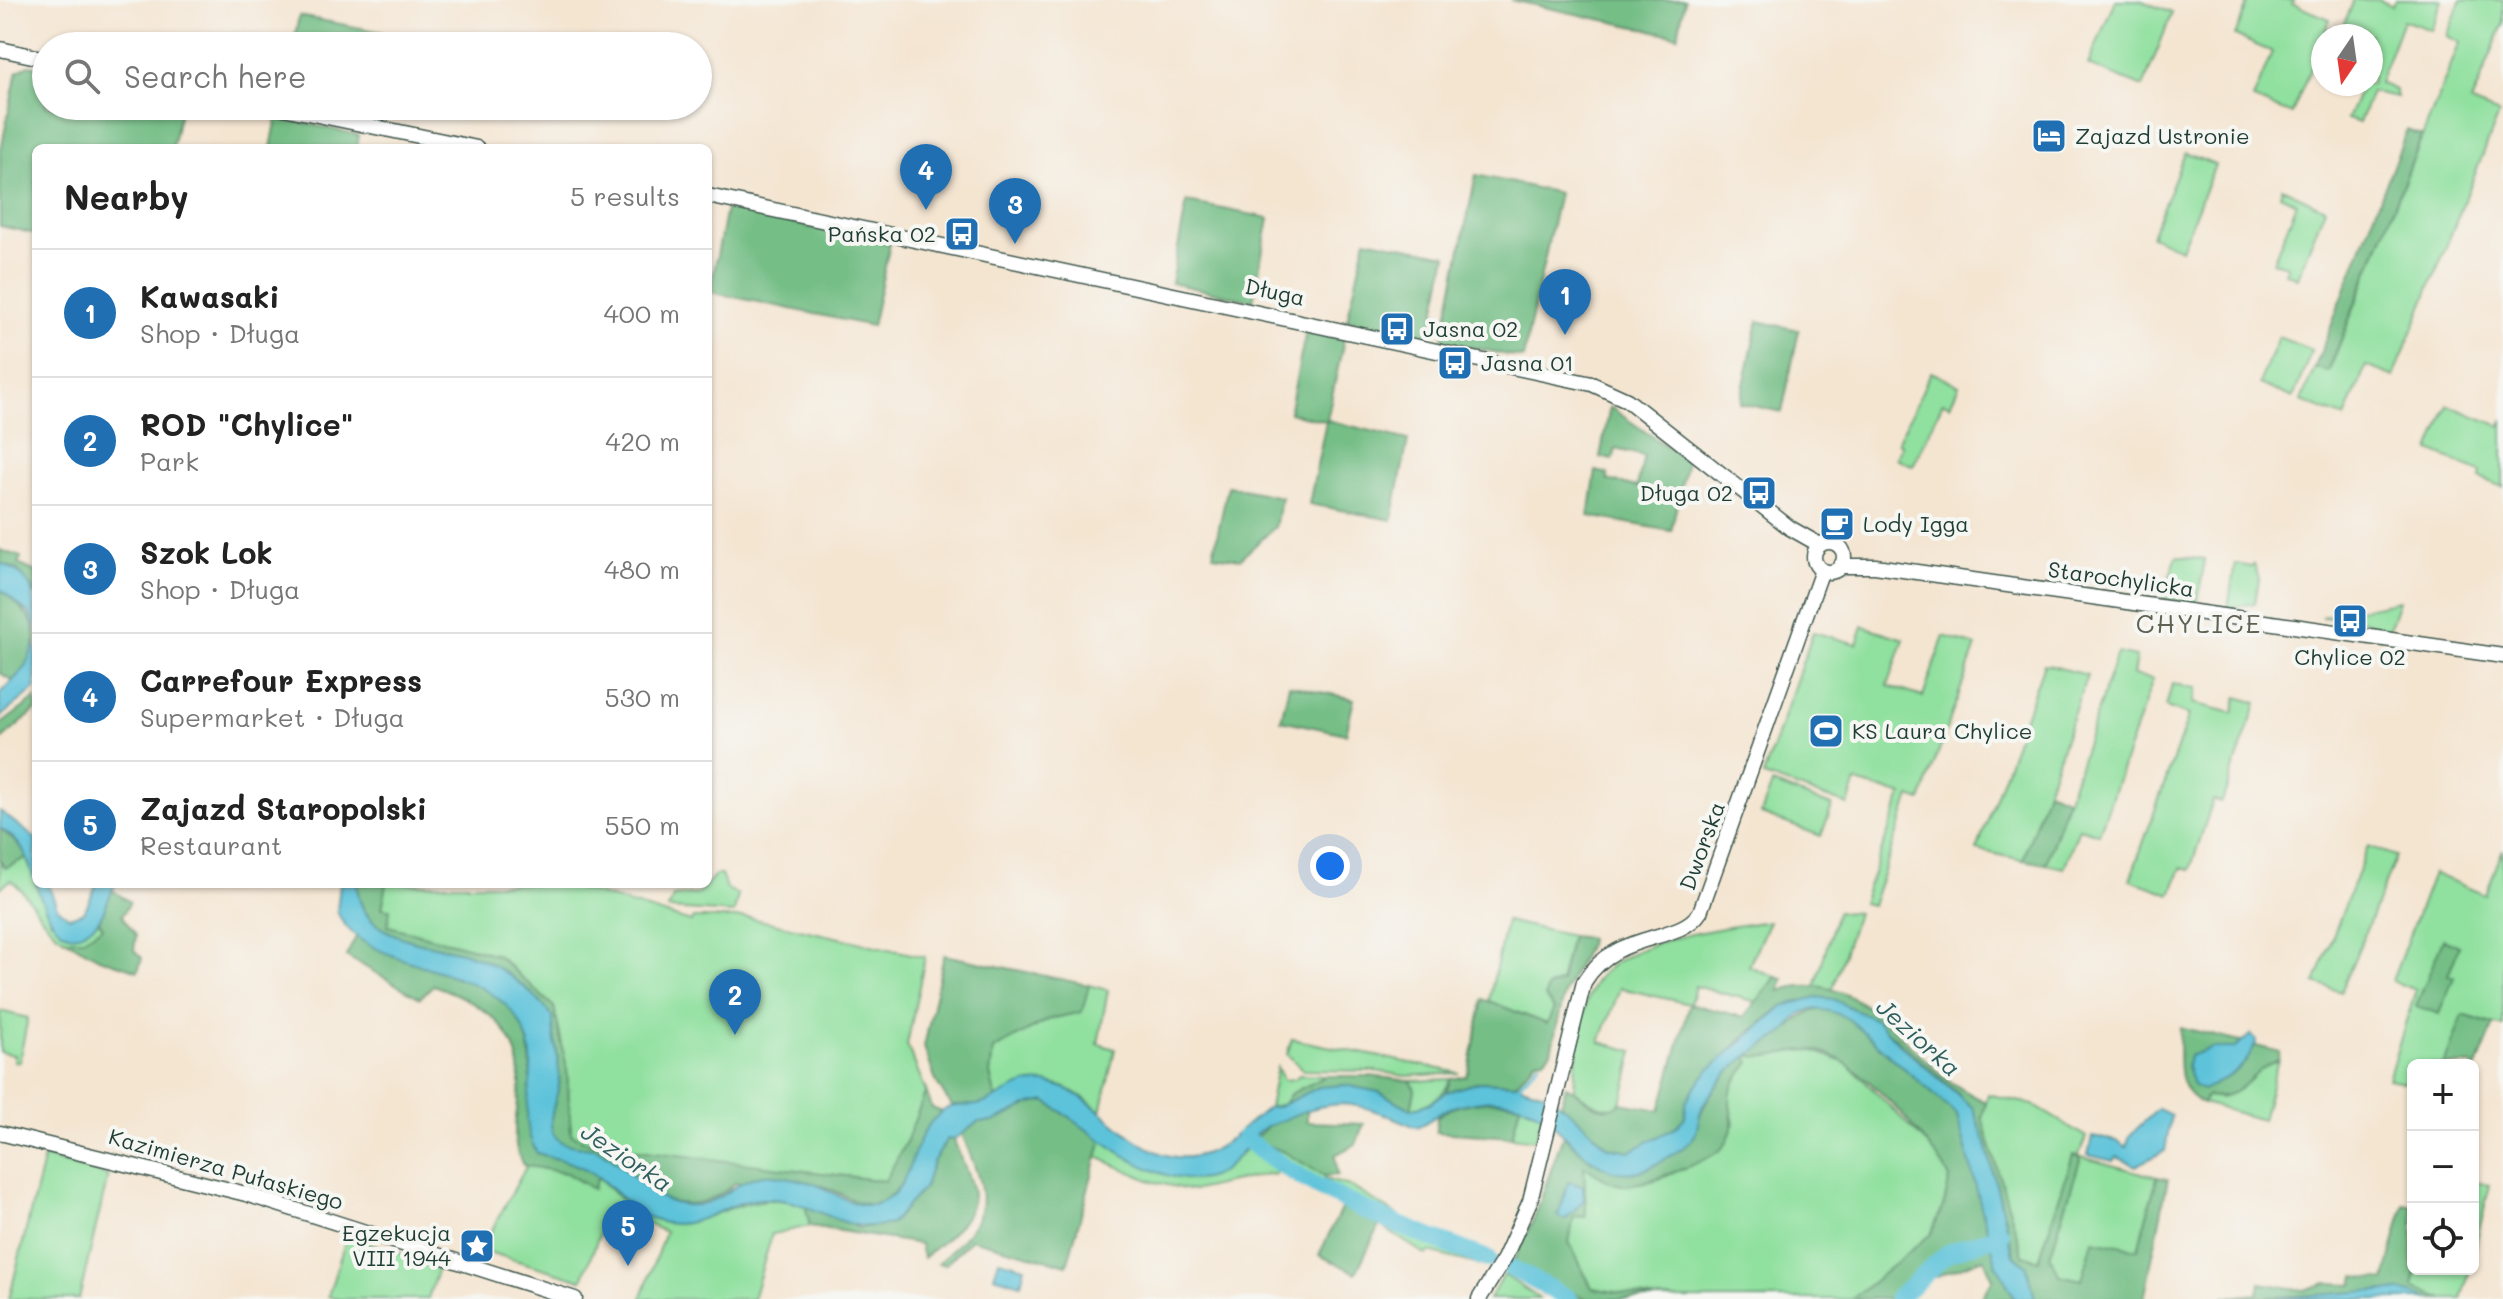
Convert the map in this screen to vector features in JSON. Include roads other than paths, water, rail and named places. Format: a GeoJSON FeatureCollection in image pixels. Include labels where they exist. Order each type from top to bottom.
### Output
{"type":"FeatureCollection","features":[{"type":"Feature","properties":{"kind":"street"},"geometry":{"type":"LineString","coordinates":[[0,49],[32,56]]}},
{"type":"Feature","properties":{"kind":"street"},"geometry":{"type":"LineString","coordinates":[[342,120],[458,144]]}},
{"type":"Feature","properties":{"kind":"street","name":"Długa"},"geometry":{"type":"LineString","coordinates":[[712,197],[1592,384],[1627,400],[1817,550]]}},
{"type":"Feature","properties":{"kind":"street"},"geometry":{"type":"LineString","coordinates":[[1835,543],[1842,561],[1832,571],[1822,570],[1817,550],[1835,543]]}},
{"type":"Feature","properties":{"kind":"street","name":"Starochylicka"},"geometry":{"type":"LineString","coordinates":[[1842,561],[2503,656]]}},
{"type":"Feature","properties":{"kind":"street","name":"Dworska"},"geometry":{"type":"LineString","coordinates":[[1479,1299],[1522,1222],[1545,1140],[1578,996],[1596,964],[1615,950],[1692,923],[1700,912],[1752,775],[1822,570]]}},
{"type":"Feature","properties":{"kind":"street","name":"Kazimierza Pułaskiego"},"geometry":{"type":"LineString","coordinates":[[0,1133],[260,1198],[575,1299]]}},
{"type":"Feature","properties":{"kind":"water"},"geometry":{"type":"Polygon","coordinates":[[[0,563],[28,582],[32,590],[32,620],[30,614],[0,589],[0,563]]]}},
{"type":"Feature","properties":{"kind":"water"},"geometry":{"type":"Polygon","coordinates":[[[32,650],[32,691],[0,717],[0,694],[24,669],[32,650]]]}},
{"type":"Feature","properties":{"kind":"water"},"geometry":{"type":"Polygon","coordinates":[[[0,811],[32,836],[32,873],[23,850],[0,828],[0,811]]]}},
{"type":"Feature","properties":{"kind":"water"},"geometry":{"type":"Polygon","coordinates":[[[37,888],[50,888],[57,907],[69,917],[84,912],[95,888],[114,888],[102,915],[80,934],[67,934],[56,925],[37,888]]]}},
{"type":"Feature","properties":{"kind":"water"},"geometry":{"type":"Polygon","coordinates":[[[340,888],[358,888],[360,903],[381,928],[413,941],[465,953],[514,979],[553,1017],[559,1075],[551,1118],[555,1137],[566,1144],[599,1150],[667,1200],[696,1205],[716,1199],[742,1182],[762,1175],[810,1182],[845,1199],[876,1204],[896,1191],[922,1136],[941,1112],[954,1106],[987,1102],[1030,1083],[1054,1085],[1076,1094],[1137,1140],[1158,1152],[1181,1157],[1215,1149],[1269,1107],[1278,1107],[1319,1087],[1345,1085],[1379,1092],[1411,1109],[1430,1103],[1446,1092],[1479,1082],[1516,1084],[1545,1093],[1571,1112],[1608,1147],[1630,1151],[1675,1128],[1685,1117],[1686,1102],[1694,1088],[1708,1071],[1783,1006],[1817,997],[1833,999],[1878,1021],[1899,1044],[1973,1108],[1986,1144],[2013,1254],[2026,1265],[2035,1299],[2015,1299],[1996,1263],[1957,1115],[1851,1021],[1823,1010],[1801,1014],[1786,1031],[1731,1070],[1704,1104],[1690,1142],[1653,1166],[1632,1173],[1614,1171],[1597,1163],[1536,1112],[1519,1104],[1492,1100],[1447,1109],[1416,1127],[1364,1108],[1335,1104],[1320,1106],[1262,1129],[1223,1170],[1205,1179],[1195,1180],[1155,1171],[1135,1162],[1045,1101],[1031,1104],[993,1122],[978,1122],[954,1140],[947,1139],[933,1162],[925,1186],[891,1224],[855,1225],[798,1204],[762,1199],[735,1205],[697,1220],[671,1224],[639,1212],[587,1170],[537,1153],[527,1119],[530,1050],[525,1032],[513,1013],[494,996],[471,983],[369,945],[350,930],[337,911],[340,888]]]}},
{"type":"Feature","properties":{"kind":"water"},"geometry":{"type":"Polygon","coordinates":[[[2251,1034],[2257,1040],[2253,1050],[2236,1071],[2202,1090],[2193,1085],[2187,1066],[2189,1056],[2212,1048],[2235,1048],[2251,1034]]]}},
{"type":"Feature","properties":{"kind":"water"},"geometry":{"type":"Polygon","coordinates":[[[2158,1109],[2171,1115],[2165,1151],[2136,1166],[2117,1157],[2113,1161],[2088,1155],[2092,1137],[2118,1141],[2126,1147],[2130,1135],[2158,1109]]]}},
{"type":"Feature","properties":{"kind":"water"},"geometry":{"type":"Polygon","coordinates":[[[1568,1182],[1583,1186],[1584,1200],[1565,1220],[1558,1216],[1568,1182]]]}},
{"type":"Feature","properties":{"kind":"water"},"geometry":{"type":"Polygon","coordinates":[[[999,1260],[1025,1267],[1021,1284],[994,1276],[999,1260]]]}},
{"type":"Feature","properties":{"kind":"water"},"geometry":{"type":"Polygon","coordinates":[[[2404,1291],[2430,1299],[2267,1299],[2404,1291]]]}},
{"type":"Feature","properties":{"kind":"waterway"},"geometry":{"type":"LineString","coordinates":[[1517,1087],[1539,1063]]}},
{"type":"Feature","properties":{"kind":"waterway","name":"Jeziorka"},"geometry":{"type":"LineString","coordinates":[[1244,1138],[1300,1177],[1330,1193],[1392,1222],[1488,1259]]}},
{"type":"Feature","properties":{"kind":"waterway","name":"Jeziorka"},"geometry":{"type":"LineString","coordinates":[[1897,1299],[1948,1253],[2001,1234]]}},
{"type":"Feature","properties":{"kind":"waterway","name":"Jeziorka"},"geometry":{"type":"LineString","coordinates":[[1511,1268],[1569,1299]]}},
{"type":"Feature","properties":{"kind":"place","name":"Zajazd Ustronie"},"geometry":{"type":"Point","coordinates":[2049,136]}},
{"type":"Feature","properties":{"kind":"place","name":"Carrefour Express"},"geometry":{"type":"Point","coordinates":[926,210]}},
{"type":"Feature","properties":{"kind":"place","name":"Pańska 02"},"geometry":{"type":"Point","coordinates":[962,234]}},
{"type":"Feature","properties":{"kind":"place","name":"Szok Lok"},"geometry":{"type":"Point","coordinates":[1015,244]}},
{"type":"Feature","properties":{"kind":"place","name":"Jasna 02"},"geometry":{"type":"Point","coordinates":[1397,329]}},
{"type":"Feature","properties":{"kind":"place","name":"Kawasaki"},"geometry":{"type":"Point","coordinates":[1565,335]}},
{"type":"Feature","properties":{"kind":"place","name":"Jasna 01"},"geometry":{"type":"Point","coordinates":[1455,363]}},
{"type":"Feature","properties":{"kind":"place","name":"Długa 02"},"geometry":{"type":"Point","coordinates":[1759,493]}},
{"type":"Feature","properties":{"kind":"place","name":"Lody Igga"},"geometry":{"type":"Point","coordinates":[1837,524]}},
{"type":"Feature","properties":{"kind":"place","name":"Chylice 02"},"geometry":{"type":"Point","coordinates":[2350,621]}},
{"type":"Feature","properties":{"kind":"place","name":"KS Laura Chylice"},"geometry":{"type":"Point","coordinates":[1826,731]}},
{"type":"Feature","properties":{"kind":"place","name":"ROD \"Chylice\""},"geometry":{"type":"Point","coordinates":[735,1035]}},
{"type":"Feature","properties":{"kind":"place","name":"Egzekucja VIII 1944"},"geometry":{"type":"Point","coordinates":[477,1246]}},
{"type":"Feature","properties":{"kind":"place","name":"Zajazd Staropolski"},"geometry":{"type":"Point","coordinates":[628,1266]}},
{"type":"Feature","properties":{"kind":"district","name":"CHYLICE"},"geometry":{"type":"Point","coordinates":[2199,624]}}]}
